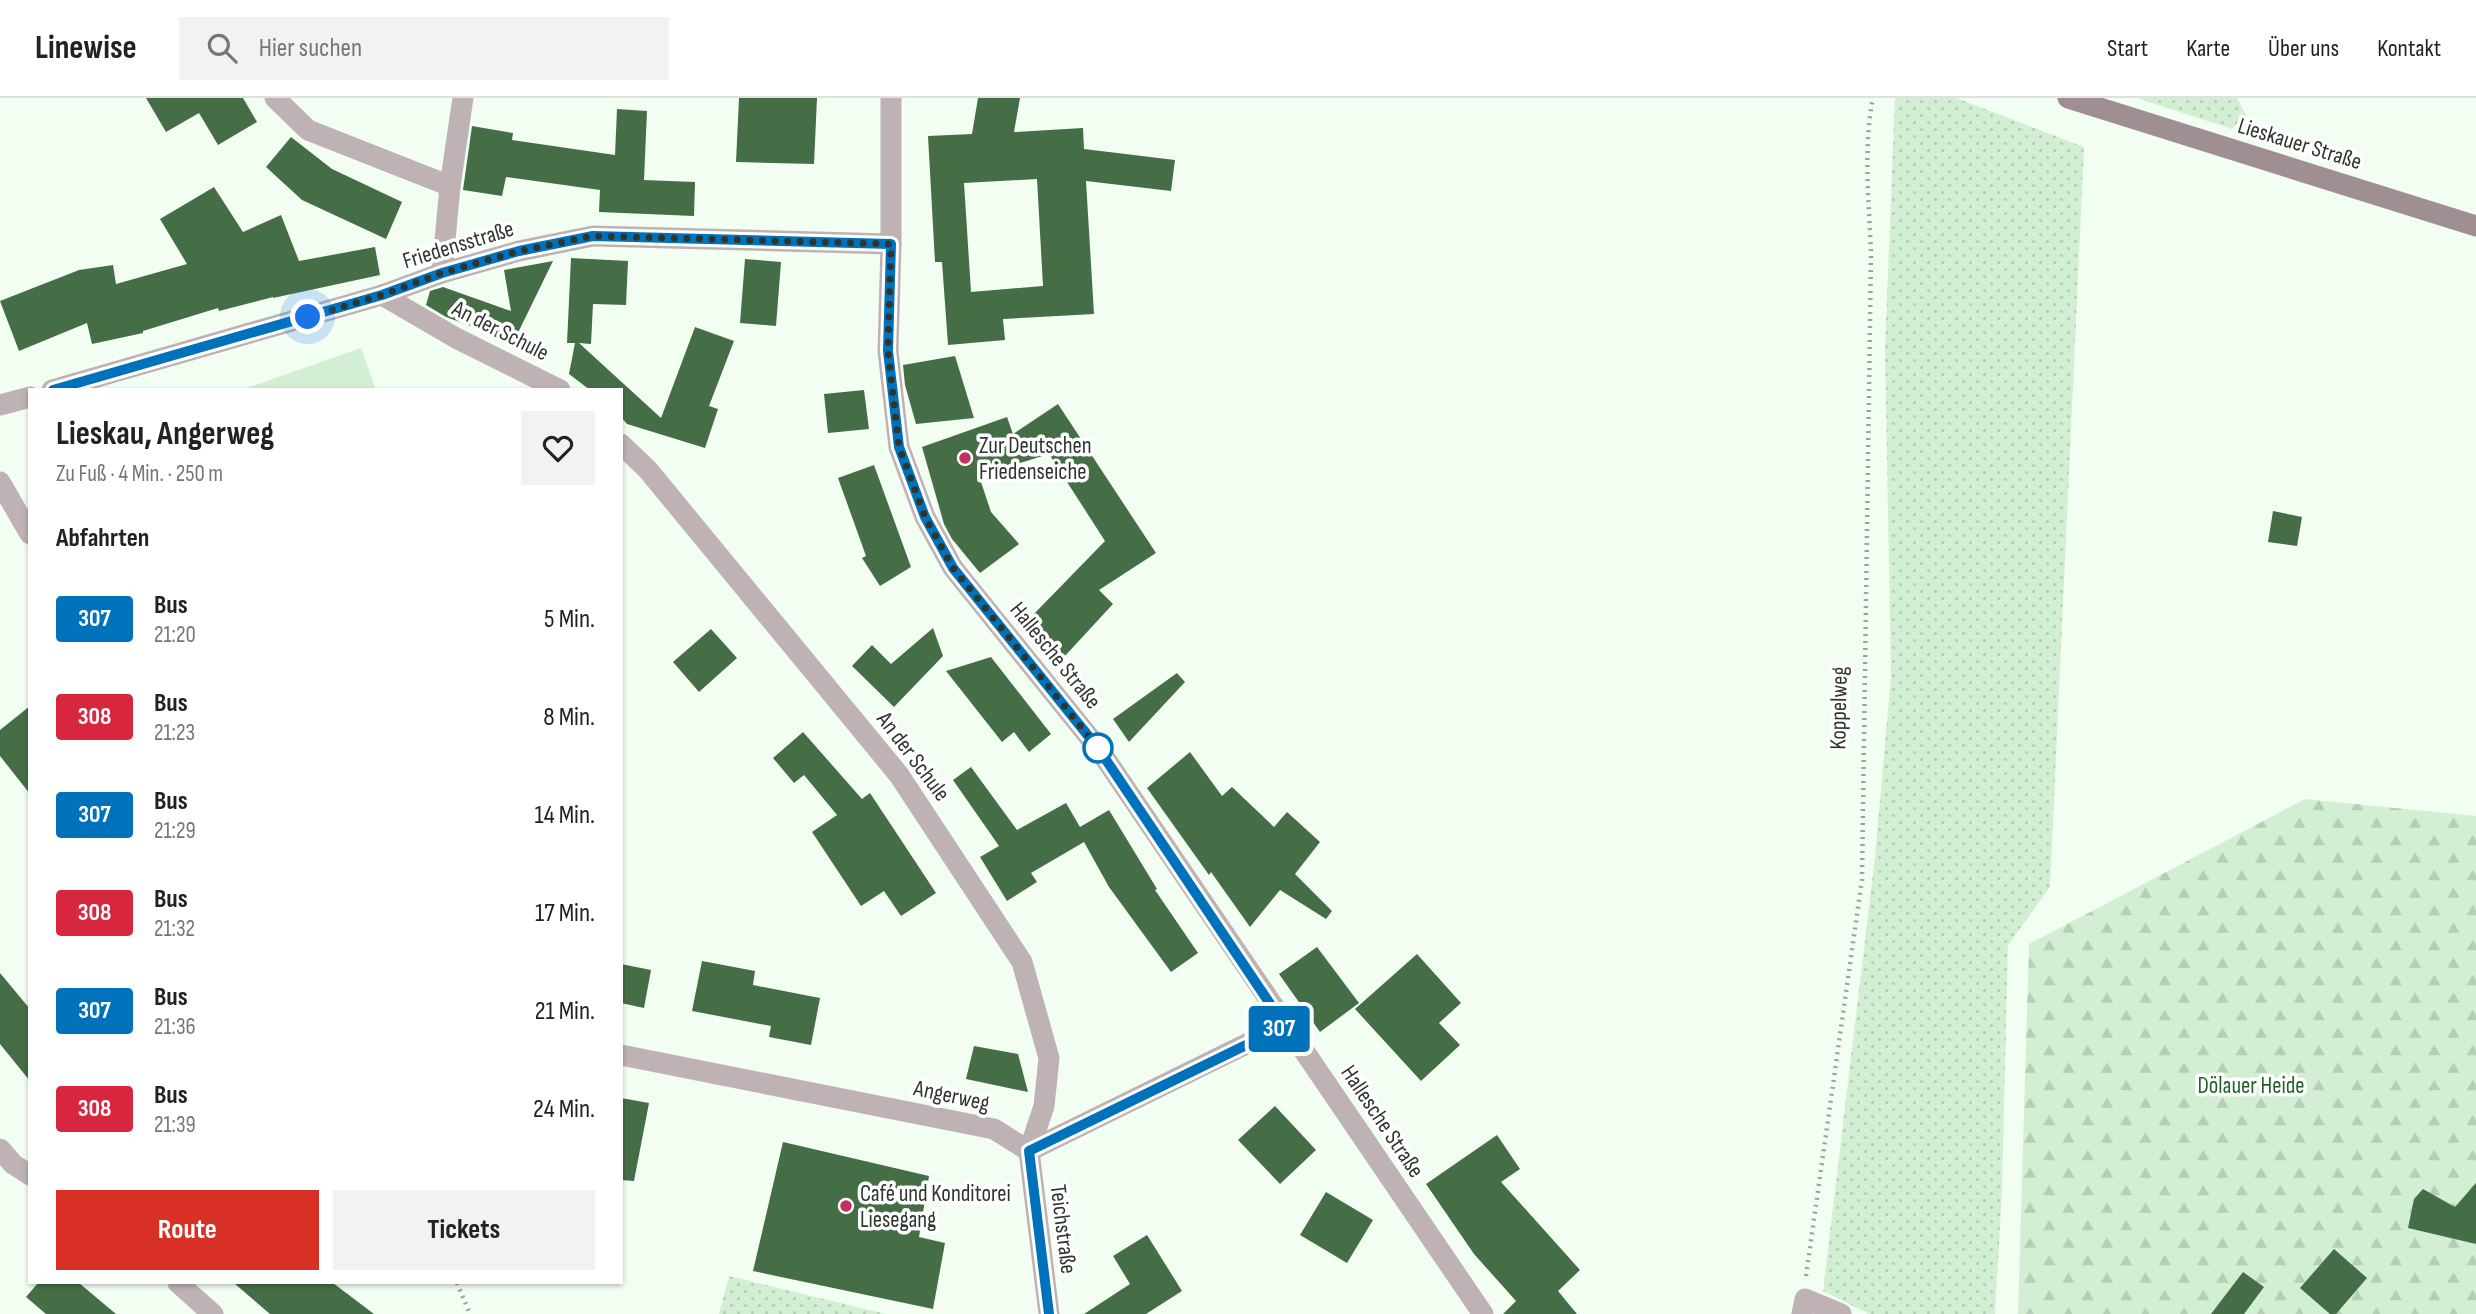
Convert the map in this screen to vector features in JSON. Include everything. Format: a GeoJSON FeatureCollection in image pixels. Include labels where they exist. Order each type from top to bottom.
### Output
{"type":"FeatureCollection","features":[{"type":"Feature","properties":{"kind":"street"},"geometry":{"type":"LineString","coordinates":[[275,98],[308,130],[450,186]]}},
{"type":"Feature","properties":{"kind":"street"},"geometry":{"type":"LineString","coordinates":[[442,273],[450,186],[463,98]]}},
{"type":"Feature","properties":{"kind":"street","name":"Hallesche Straße"},"geometry":{"type":"LineString","coordinates":[[891,98],[888,351],[899,447],[925,517],[953,568],[1098,748],[1483,1314]]}},
{"type":"Feature","properties":{"kind":"street","name":"Lieskauer Straße"},"geometry":{"type":"LineString","coordinates":[[2068,98],[2476,226]]}},
{"type":"Feature","properties":{"kind":"street","name":"Friedensstraße"},"geometry":{"type":"LineString","coordinates":[[59,388],[382,295],[442,273],[519,251],[593,236],[891,244]]}},
{"type":"Feature","properties":{"kind":"street","name":"An der Schule"},"geometry":{"type":"LineString","coordinates":[[382,295],[456,338],[556,388]]}},
{"type":"Feature","properties":{"kind":"street"},"geometry":{"type":"LineString","coordinates":[[0,405],[28,398]]}},
{"type":"Feature","properties":{"kind":"street","name":"An der Schule"},"geometry":{"type":"LineString","coordinates":[[623,446],[648,470],[899,775],[1021,962],[1049,1058],[1044,1106],[1029,1151]]}},
{"type":"Feature","properties":{"kind":"street"},"geometry":{"type":"LineString","coordinates":[[0,482],[28,531]]}},
{"type":"Feature","properties":{"kind":"street"},"geometry":{"type":"LineString","coordinates":[[1029,1151],[1285,1026]]}},
{"type":"Feature","properties":{"kind":"street","name":"Angerweg"},"geometry":{"type":"LineString","coordinates":[[623,1055],[994,1129],[1029,1151]]}},
{"type":"Feature","properties":{"kind":"street"},"geometry":{"type":"LineString","coordinates":[[0,1149],[13,1164],[28,1174]]}},
{"type":"Feature","properties":{"kind":"street","name":"Teichstraße"},"geometry":{"type":"LineString","coordinates":[[1029,1151],[1049,1314]]}},
{"type":"Feature","properties":{"kind":"street"},"geometry":{"type":"LineString","coordinates":[[179,1284],[213,1314]]}},
{"type":"Feature","properties":{"kind":"street"},"geometry":{"type":"LineString","coordinates":[[1803,1307],[1841,1314]]}},
{"type":"Feature","properties":{"kind":"path","name":"Koppelweg"},"geometry":{"type":"LineString","coordinates":[[1803,1307],[1862,879],[1871,253],[1868,150],[1873,98]]}},
{"type":"Feature","properties":{"kind":"path"},"geometry":{"type":"LineString","coordinates":[[457,1284],[470,1314]]}},
{"type":"Feature","properties":{"kind":"green space"},"geometry":{"type":"Polygon","coordinates":[[[1895,98],[1956,98],[2084,147],[2050,887],[2008,945],[2002,1191],[1995,1314],[1869,1314],[1823,1291],[1875,857],[1891,676],[1885,348],[1895,98]]]}},
{"type":"Feature","properties":{"kind":"green space"},"geometry":{"type":"Polygon","coordinates":[[[2137,98],[2237,98],[2246,115],[2232,129],[2137,98]]]}},
{"type":"Feature","properties":{"kind":"green space"},"geometry":{"type":"Polygon","coordinates":[[[361,348],[375,388],[247,388],[361,348]]]}},
{"type":"Feature","properties":{"kind":"green space","name":"Dölauer Heide"},"geometry":{"type":"Polygon","coordinates":[[[2305,799],[2476,816],[2476,1314],[2018,1314],[2029,944],[2305,799]]]}},
{"type":"Feature","properties":{"kind":"green space"},"geometry":{"type":"Polygon","coordinates":[[[729,1276],[886,1314],[719,1314],[729,1276]]]}},
{"type":"Feature","properties":{"kind":"building"},"geometry":{"type":"Polygon","coordinates":[[[146,98],[243,98],[257,122],[218,145],[199,113],[166,132],[146,98]]]}},
{"type":"Feature","properties":{"kind":"building"},"geometry":{"type":"Polygon","coordinates":[[[739,98],[817,98],[814,164],[736,162],[739,98]]]}},
{"type":"Feature","properties":{"kind":"building"},"geometry":{"type":"Polygon","coordinates":[[[978,98],[1020,98],[1014,132],[1083,128],[1084,149],[1175,160],[1171,191],[1086,181],[1094,314],[1003,319],[1005,340],[948,345],[942,262],[935,262],[928,136],[972,134],[978,98]],[[1037,179],[964,183],[971,292],[1043,286],[1037,179]]]}},
{"type":"Feature","properties":{"kind":"building"},"geometry":{"type":"Polygon","coordinates":[[[617,109],[647,111],[644,180],[695,182],[694,216],[599,212],[600,190],[506,177],[502,196],[463,190],[472,126],[513,133],[512,140],[615,155],[617,109]]]}},
{"type":"Feature","properties":{"kind":"building"},"geometry":{"type":"Polygon","coordinates":[[[291,137],[332,169],[402,202],[386,239],[302,200],[266,167],[291,137]]]}},
{"type":"Feature","properties":{"kind":"building"},"geometry":{"type":"Polygon","coordinates":[[[214,187],[243,232],[281,215],[299,261],[375,247],[380,275],[219,311],[218,308],[143,333],[92,344],[87,323],[19,351],[0,301],[79,270],[113,265],[116,284],[187,264],[160,219],[214,187]]]}},
{"type":"Feature","properties":{"kind":"building"},"geometry":{"type":"Polygon","coordinates":[[[571,258],[628,261],[626,305],[593,304],[591,344],[579,343],[661,418],[695,327],[734,341],[709,406],[718,409],[705,448],[627,424],[623,419],[623,388],[587,388],[569,374],[575,343],[567,343],[571,258]]]}},
{"type":"Feature","properties":{"kind":"building"},"geometry":{"type":"Polygon","coordinates":[[[745,259],[781,262],[776,326],[740,323],[745,259]]]}},
{"type":"Feature","properties":{"kind":"building"},"geometry":{"type":"Polygon","coordinates":[[[553,261],[512,345],[446,317],[426,305],[430,291],[443,287],[511,311],[504,270],[553,261]]]}},
{"type":"Feature","properties":{"kind":"building"},"geometry":{"type":"Polygon","coordinates":[[[955,356],[974,418],[916,424],[905,385],[903,365],[955,356]]]}},
{"type":"Feature","properties":{"kind":"building"},"geometry":{"type":"Polygon","coordinates":[[[864,390],[869,429],[828,433],[824,394],[864,390]]]}},
{"type":"Feature","properties":{"kind":"building"},"geometry":{"type":"Polygon","coordinates":[[[1058,404],[1156,553],[1099,590],[1113,604],[1064,657],[1031,617],[1105,541],[1049,454],[979,476],[991,512],[1019,544],[980,573],[952,539],[944,524],[922,447],[1007,417],[1013,434],[1058,404]]]}},
{"type":"Feature","properties":{"kind":"building"},"geometry":{"type":"Polygon","coordinates":[[[874,465],[911,567],[880,586],[862,558],[866,556],[838,478],[874,465]]]}},
{"type":"Feature","properties":{"kind":"building"},"geometry":{"type":"Polygon","coordinates":[[[2273,511],[2302,517],[2297,546],[2268,542],[2273,511]]]}},
{"type":"Feature","properties":{"kind":"building"},"geometry":{"type":"Polygon","coordinates":[[[933,628],[943,656],[894,707],[852,666],[872,645],[891,664],[933,628]]]}},
{"type":"Feature","properties":{"kind":"building"},"geometry":{"type":"Polygon","coordinates":[[[711,629],[737,658],[699,692],[673,662],[711,629]]]}},
{"type":"Feature","properties":{"kind":"building"},"geometry":{"type":"Polygon","coordinates":[[[991,657],[1051,734],[1029,752],[1014,732],[1002,742],[946,671],[991,657]]]}},
{"type":"Feature","properties":{"kind":"building"},"geometry":{"type":"Polygon","coordinates":[[[1177,673],[1185,682],[1129,742],[1113,719],[1177,673]]]}},
{"type":"Feature","properties":{"kind":"building"},"geometry":{"type":"Polygon","coordinates":[[[28,708],[28,791],[0,756],[0,730],[28,708]]]}},
{"type":"Feature","properties":{"kind":"building"},"geometry":{"type":"Polygon","coordinates":[[[803,732],[862,799],[870,793],[936,893],[901,916],[884,891],[861,906],[812,832],[837,815],[804,775],[794,783],[773,758],[803,732]]]}},
{"type":"Feature","properties":{"kind":"building"},"geometry":{"type":"Polygon","coordinates":[[[1190,752],[1222,796],[1232,787],[1274,827],[1287,812],[1320,842],[1295,874],[1332,911],[1326,919],[1280,890],[1250,927],[1147,788],[1190,752]]]}},
{"type":"Feature","properties":{"kind":"building"},"geometry":{"type":"Polygon","coordinates":[[[971,767],[1017,830],[1066,803],[1080,827],[1109,810],[1157,889],[1155,890],[1198,953],[1171,972],[1109,887],[1084,842],[1031,873],[1037,882],[1007,901],[980,857],[999,846],[953,780],[971,767]]]}},
{"type":"Feature","properties":{"kind":"building"},"geometry":{"type":"Polygon","coordinates":[[[1317,947],[1359,1003],[1320,1032],[1279,974],[1317,947]]]}},
{"type":"Feature","properties":{"kind":"building"},"geometry":{"type":"Polygon","coordinates":[[[1417,954],[1461,1003],[1439,1023],[1460,1045],[1421,1081],[1355,1009],[1417,954]]]}},
{"type":"Feature","properties":{"kind":"building"},"geometry":{"type":"Polygon","coordinates":[[[702,961],[755,971],[753,985],[820,998],[811,1045],[769,1037],[771,1026],[692,1011],[702,961]]]}},
{"type":"Feature","properties":{"kind":"building"},"geometry":{"type":"Polygon","coordinates":[[[623,964],[651,970],[644,1008],[623,1003],[623,964]]]}},
{"type":"Feature","properties":{"kind":"building"},"geometry":{"type":"Polygon","coordinates":[[[0,973],[28,1007],[28,1079],[0,1044],[0,973]]]}},
{"type":"Feature","properties":{"kind":"building"},"geometry":{"type":"Polygon","coordinates":[[[974,1046],[1018,1054],[1028,1092],[966,1079],[974,1046]]]}},
{"type":"Feature","properties":{"kind":"building"},"geometry":{"type":"Polygon","coordinates":[[[623,1098],[649,1103],[634,1181],[623,1180],[623,1098]]]}},
{"type":"Feature","properties":{"kind":"building"},"geometry":{"type":"Polygon","coordinates":[[[1275,1106],[1316,1150],[1280,1184],[1238,1140],[1275,1106]]]}},
{"type":"Feature","properties":{"kind":"building"},"geometry":{"type":"Polygon","coordinates":[[[1497,1135],[1520,1169],[1501,1182],[1580,1270],[1558,1291],[1577,1314],[1503,1314],[1516,1301],[1474,1254],[1426,1184],[1497,1135]]]}},
{"type":"Feature","properties":{"kind":"building","name":"Café und Konditorei Liesegang"},"geometry":{"type":"Polygon","coordinates":[[[783,1142],[929,1176],[919,1237],[945,1243],[933,1309],[753,1271],[783,1142]]]}},
{"type":"Feature","properties":{"kind":"building"},"geometry":{"type":"Polygon","coordinates":[[[2476,1183],[2476,1244],[2408,1228],[2414,1199],[2423,1189],[2455,1207],[2476,1183]]]}},
{"type":"Feature","properties":{"kind":"building"},"geometry":{"type":"Polygon","coordinates":[[[1326,1192],[1373,1220],[1347,1263],[1300,1235],[1326,1192]]]}},
{"type":"Feature","properties":{"kind":"building"},"geometry":{"type":"Polygon","coordinates":[[[1147,1235],[1182,1291],[1146,1314],[1084,1314],[1130,1284],[1113,1256],[1147,1235]]]}},
{"type":"Feature","properties":{"kind":"building"},"geometry":{"type":"Polygon","coordinates":[[[2334,1249],[2367,1278],[2336,1314],[2330,1314],[2300,1288],[2334,1249]]]}},
{"type":"Feature","properties":{"kind":"building"},"geometry":{"type":"Polygon","coordinates":[[[2243,1272],[2264,1287],[2244,1314],[2211,1314],[2243,1272]]]}},
{"type":"Feature","properties":{"kind":"building"},"geometry":{"type":"Polygon","coordinates":[[[37,1284],[80,1284],[116,1314],[46,1314],[26,1297],[37,1284]]]}},
{"type":"Feature","properties":{"kind":"building"},"geometry":{"type":"Polygon","coordinates":[[[235,1284],[334,1284],[374,1314],[270,1314],[235,1284]]]}},
{"type":"Feature","properties":{"kind":"bus line","name":"307"},"geometry":{"type":"LineString","coordinates":[[60,388],[382,295],[442,273],[519,251],[593,236],[891,244],[888,351],[899,447],[925,517],[953,568],[1098,748],[1285,1026],[1029,1151],[1049,1314]]}},
{"type":"Feature","properties":{"kind":"place","name":"Zur Deutschen Friedenseiche"},"geometry":{"type":"Point","coordinates":[965,458]}},
{"type":"Feature","properties":{"kind":"place","name":"Café und Konditorei Liesegang"},"geometry":{"type":"Point","coordinates":[846,1206]}},
{"type":"Feature","properties":{"kind":"route"},"geometry":{"type":"LineString","coordinates":[[308,317],[519,251],[593,236],[891,244],[888,351],[899,447],[925,517],[953,568],[1098,748]]}}]}
